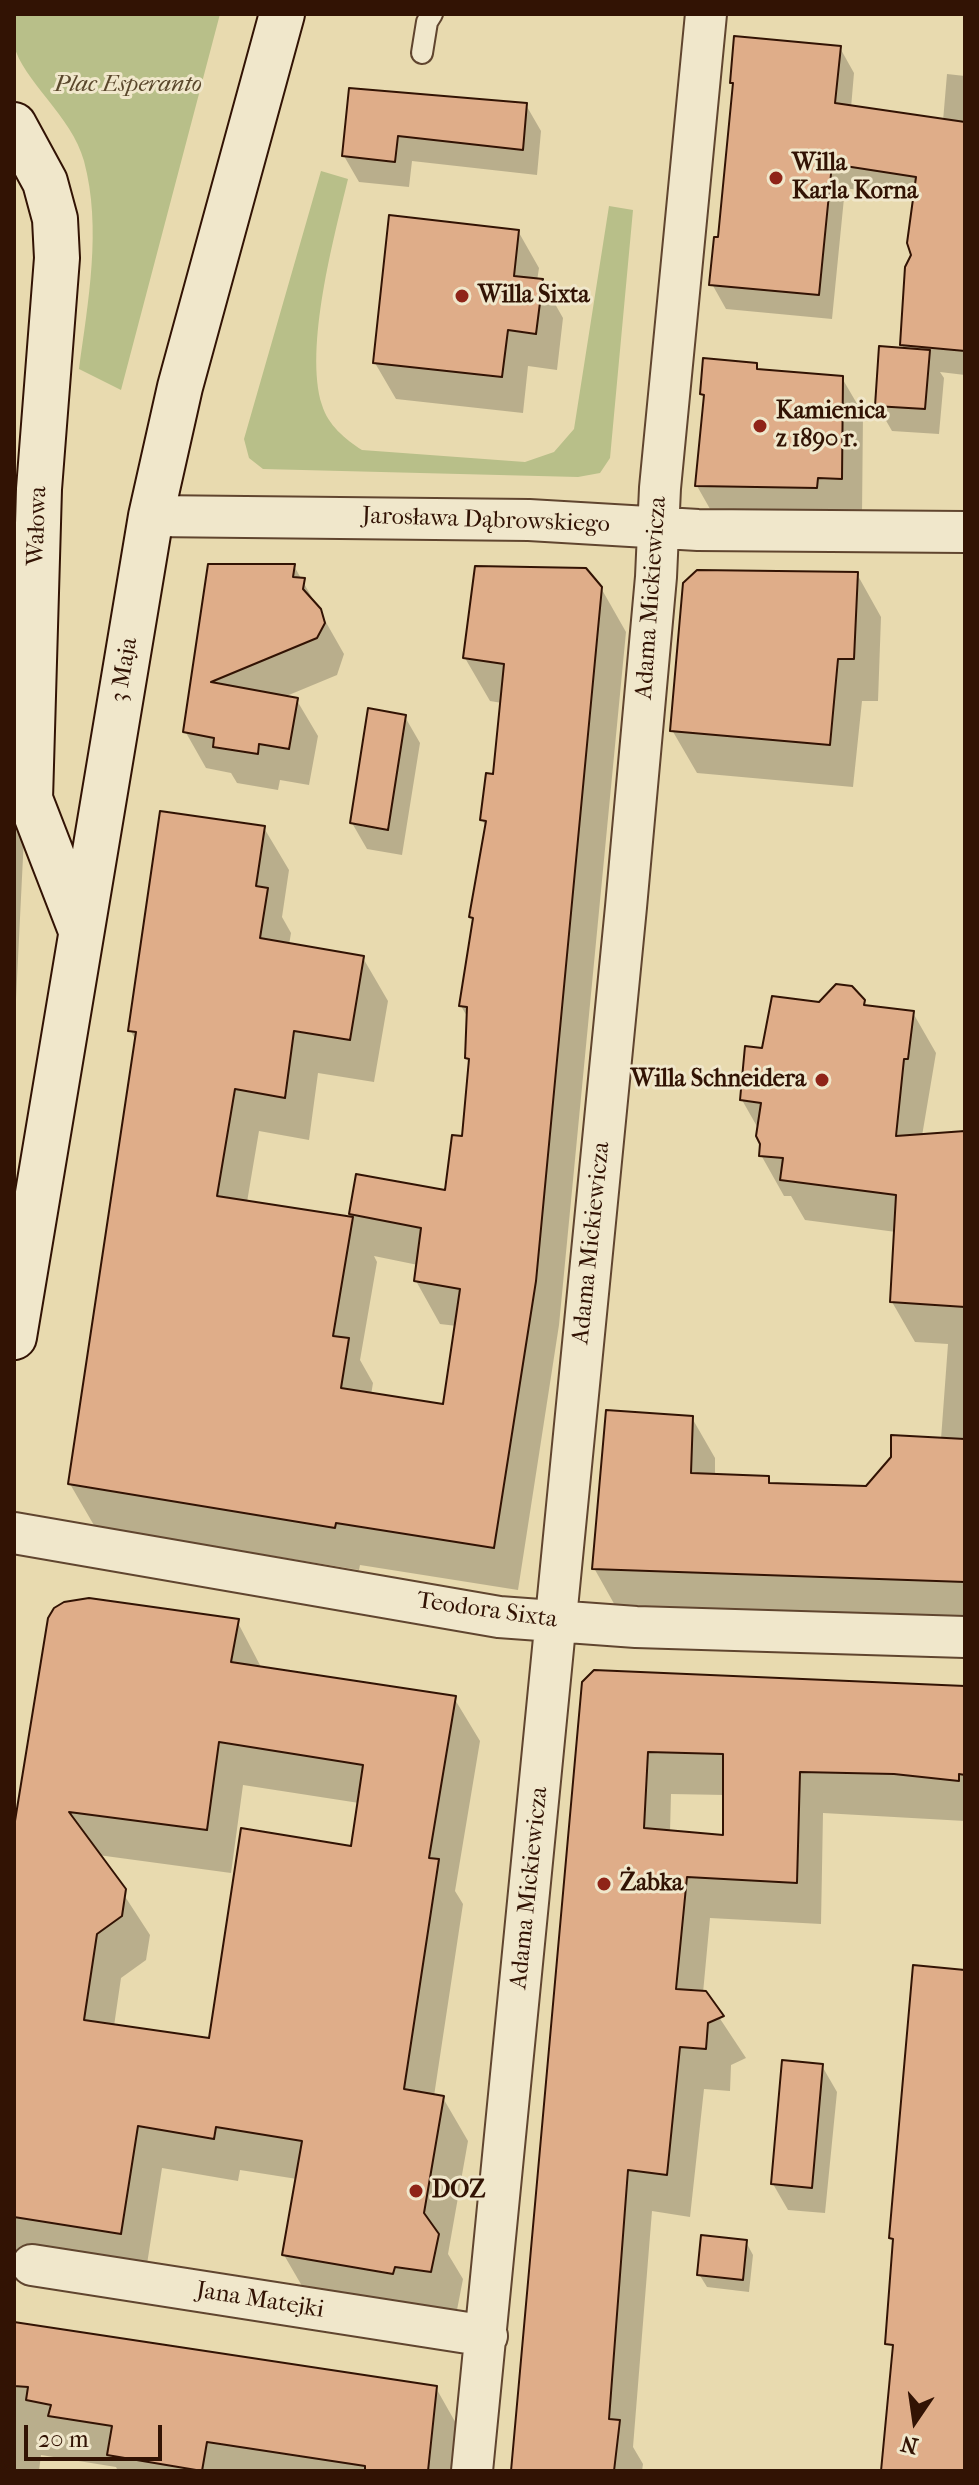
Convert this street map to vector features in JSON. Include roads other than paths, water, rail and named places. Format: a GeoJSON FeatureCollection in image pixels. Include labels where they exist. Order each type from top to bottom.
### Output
{"type":"FeatureCollection","features":[{"type":"Feature","properties":{"kind":"main road","name":"3 Maja"},"geometry":{"type":"LineString","coordinates":[[14,1337],[151,516],[180,387],[282,14]]}},
{"type":"Feature","properties":{"kind":"main road","name":"Wałowa"},"geometry":{"type":"LineString","coordinates":[[16,134],[45,182],[55,219],[57,258],[39,489],[30,799],[80,928]]}},
{"type":"Feature","properties":{"kind":"street","name":"Adama Mickiewicza"},"geometry":{"type":"LineString","coordinates":[[472,2471],[629,875],[706,14]]}},
{"type":"Feature","properties":{"kind":"street","name":"Jarosława Dąbrowskiego"},"geometry":{"type":"LineString","coordinates":[[151,516],[529,520],[658,528],[965,532]]}},
{"type":"Feature","properties":{"kind":"street","name":"Teodora Sixta"},"geometry":{"type":"LineString","coordinates":[[14,1533],[499,1617],[965,1637]]}},
{"type":"Feature","properties":{"kind":"street","name":"Jana Matejki"},"geometry":{"type":"LineString","coordinates":[[32,2265],[487,2336]]}},
{"type":"Feature","properties":{"kind":"lane"},"geometry":{"type":"LineString","coordinates":[[422,53],[427,22],[432,14]]}},
{"type":"Feature","properties":{"kind":"place","name":"Willa Karla Korna"},"geometry":{"type":"Point","coordinates":[776,178]}},
{"type":"Feature","properties":{"kind":"place","name":"Willa Sixta"},"geometry":{"type":"Point","coordinates":[462,296]}},
{"type":"Feature","properties":{"kind":"place","name":"Kamienica z 1890 r."},"geometry":{"type":"Point","coordinates":[760,426]}},
{"type":"Feature","properties":{"kind":"place","name":"Willa Schneidera"},"geometry":{"type":"Point","coordinates":[822,1080]}},
{"type":"Feature","properties":{"kind":"place","name":"Żabka"},"geometry":{"type":"Point","coordinates":[604,1884]}},
{"type":"Feature","properties":{"kind":"place","name":"DOZ"},"geometry":{"type":"Point","coordinates":[416,2191]}},
{"type":"Feature","properties":{"kind":"park label","name":"Plac Esperanto"},"geometry":{"type":"Point","coordinates":[128,85]}}]}
